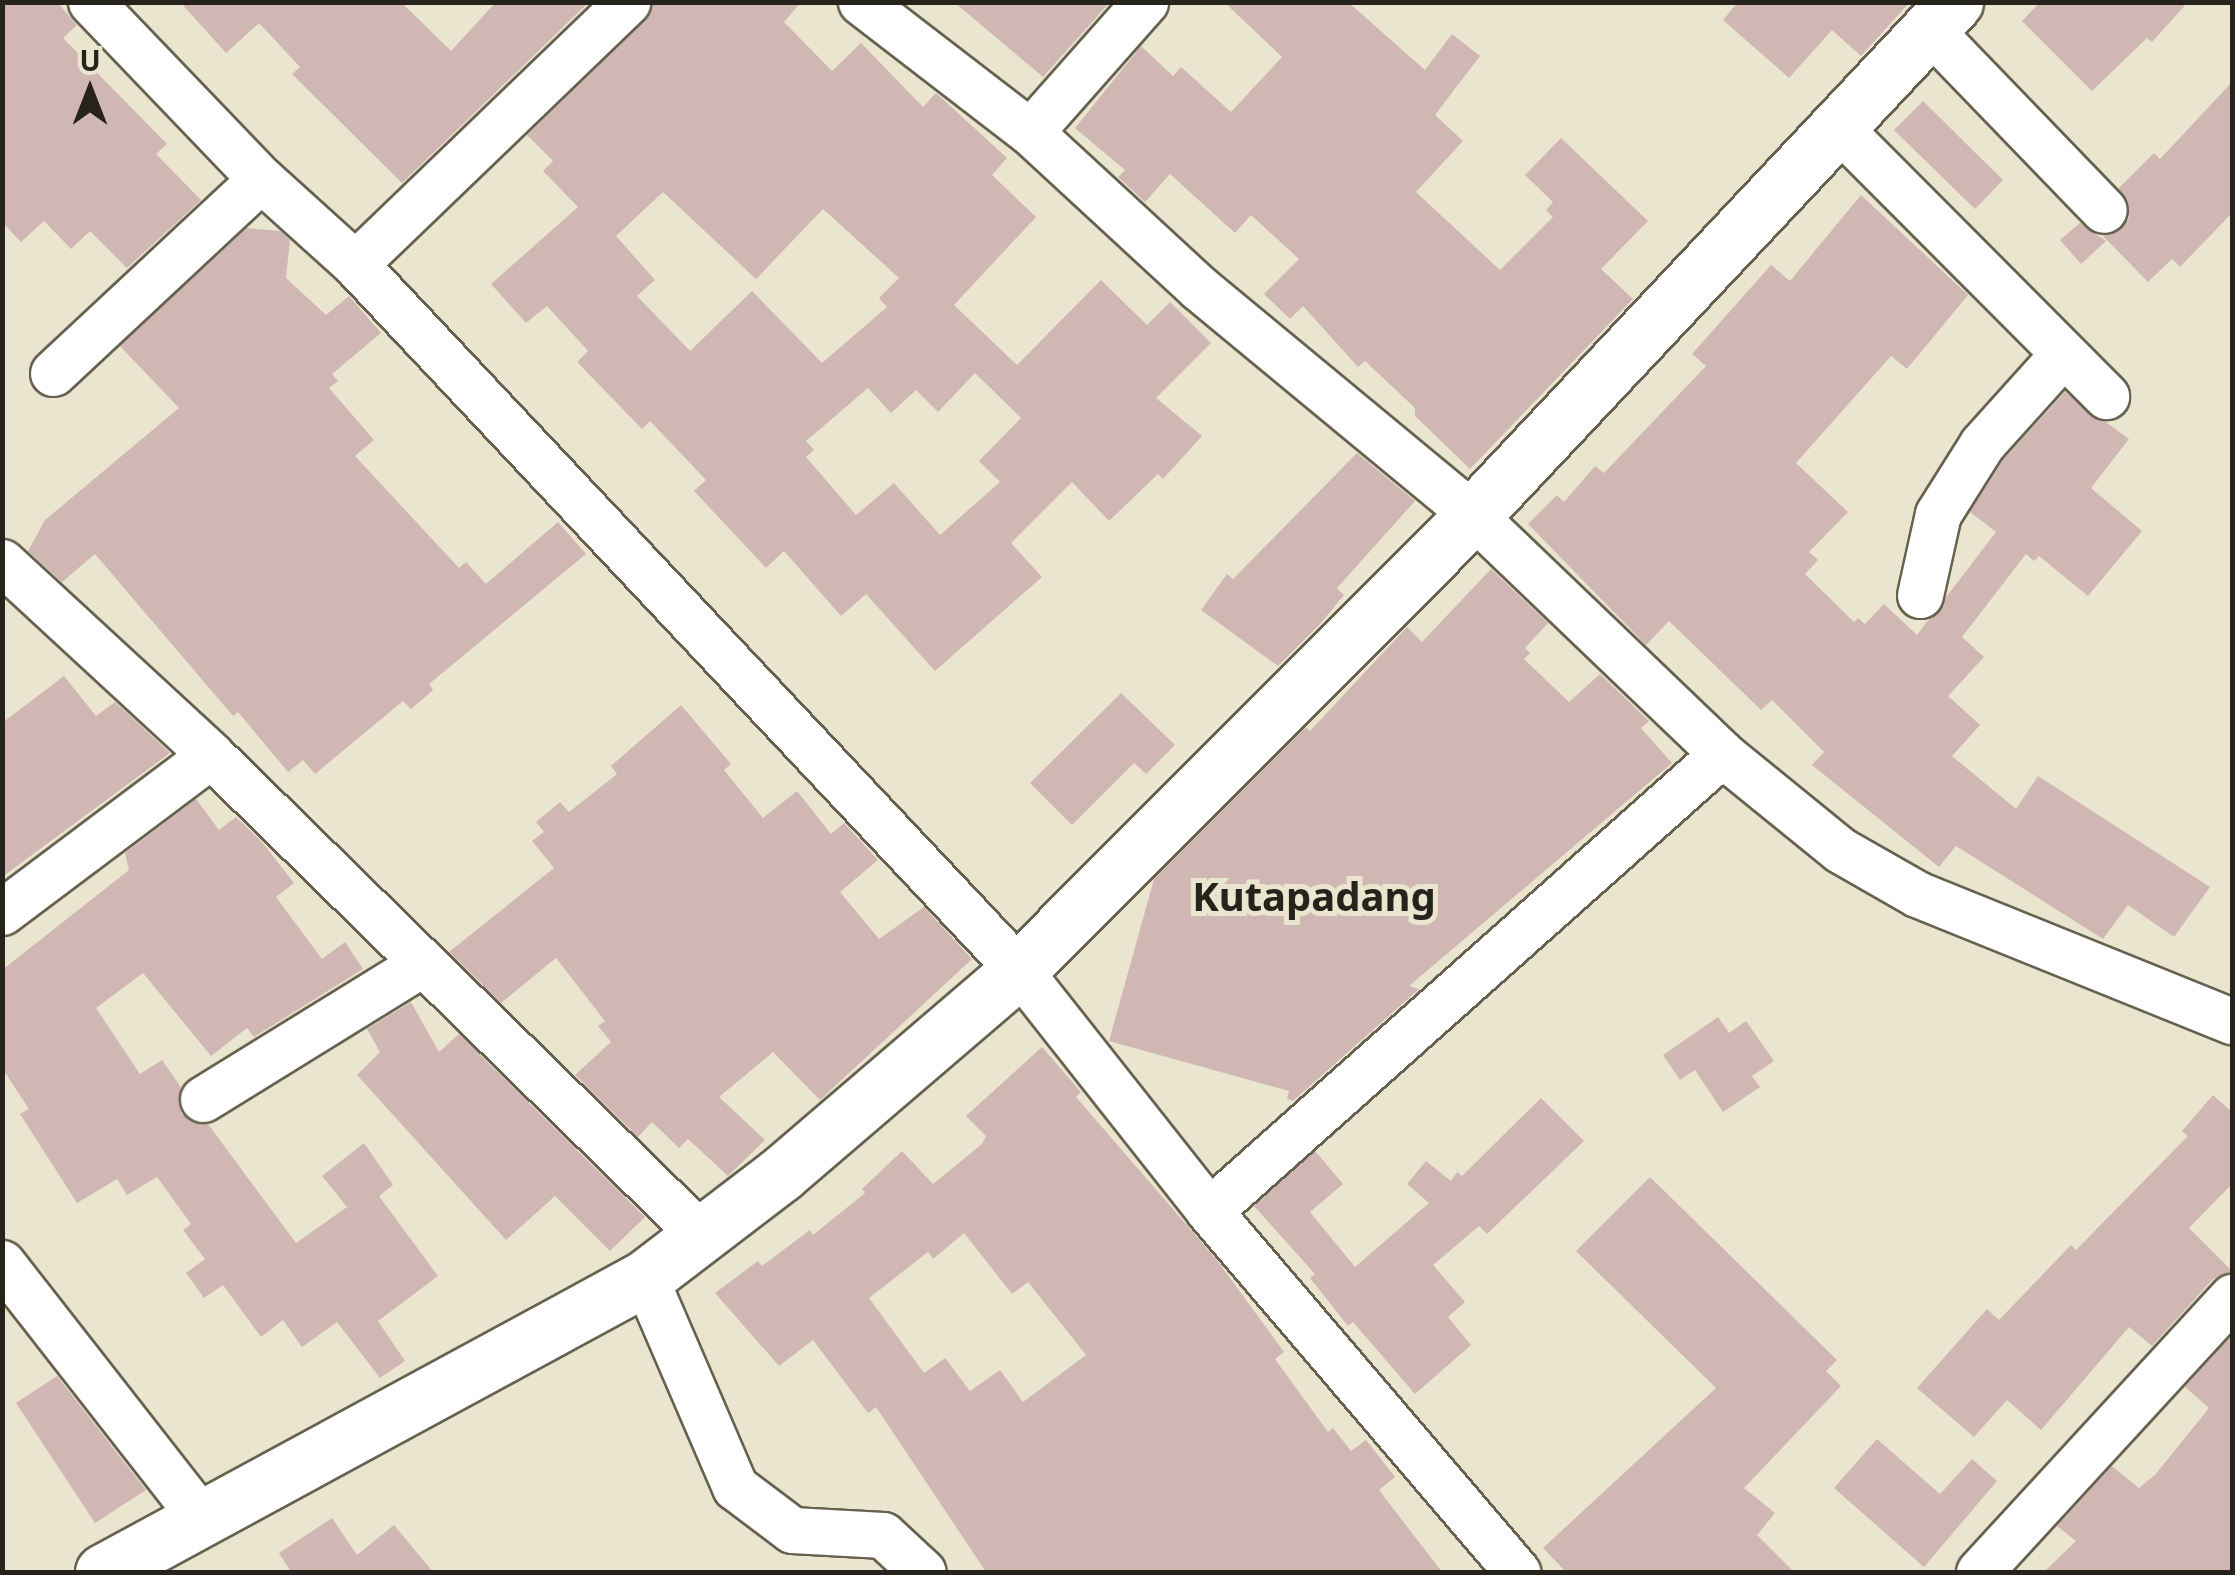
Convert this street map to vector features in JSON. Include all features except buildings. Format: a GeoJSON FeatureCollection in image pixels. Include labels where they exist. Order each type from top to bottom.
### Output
{"type":"FeatureCollection","features":[{"type":"Feature","properties":{"kind":"highway"},"geometry":{"type":"LineString","coordinates":[[103,1572],[645,1278],[702,1236],[1019,970],[1473,515],[1942,16]]}},
{"type":"Feature","properties":{"kind":"street"},"geometry":{"type":"LineString","coordinates":[[91,2],[261,178],[354,264],[1019,970],[1209,1211],[1516,1572]]}},
{"type":"Feature","properties":{"kind":"street"},"geometry":{"type":"LineString","coordinates":[[354,264],[627,2]]}},
{"type":"Feature","properties":{"kind":"street"},"geometry":{"type":"LineString","coordinates":[[1030,132],[1145,2]]}},
{"type":"Feature","properties":{"kind":"street"},"geometry":{"type":"LineString","coordinates":[[864,3],[1030,132],[1199,288],[1473,515],[1722,754],[1840,850],[1917,894],[2232,1021]]}},
{"type":"Feature","properties":{"kind":"street"},"geometry":{"type":"LineString","coordinates":[[1942,16],[2104,210]]}},
{"type":"Feature","properties":{"kind":"street"},"geometry":{"type":"LineString","coordinates":[[1838,127],[2106,396]]}},
{"type":"Feature","properties":{"kind":"street"},"geometry":{"type":"LineString","coordinates":[[52,373],[261,178]]}},
{"type":"Feature","properties":{"kind":"street"},"geometry":{"type":"LineString","coordinates":[[1920,594],[1938,514],[1982,444],[2063,354]]}},
{"type":"Feature","properties":{"kind":"street"},"geometry":{"type":"LineString","coordinates":[[12,588],[211,755],[702,1236]]}},
{"type":"Feature","properties":{"kind":"street"},"geometry":{"type":"LineString","coordinates":[[1209,1211],[1722,754]]}},
{"type":"Feature","properties":{"kind":"street"},"geometry":{"type":"LineString","coordinates":[[2,912],[211,755]]}},
{"type":"Feature","properties":{"kind":"street"},"geometry":{"type":"LineString","coordinates":[[202,1099],[422,964]]}},
{"type":"Feature","properties":{"kind":"street"},"geometry":{"type":"LineString","coordinates":[[2,1263],[201,1518]]}},
{"type":"Feature","properties":{"kind":"street"},"geometry":{"type":"LineString","coordinates":[[645,1278],[735,1487],[792,1530],[882,1535],[923,1572]]}},
{"type":"Feature","properties":{"kind":"street"},"geometry":{"type":"LineString","coordinates":[[1979,1572],[2232,1297]]}},
{"type":"Feature","properties":{"kind":"district","name":"Kutapadang"},"geometry":{"type":"Point","coordinates":[1314,896]}}]}
